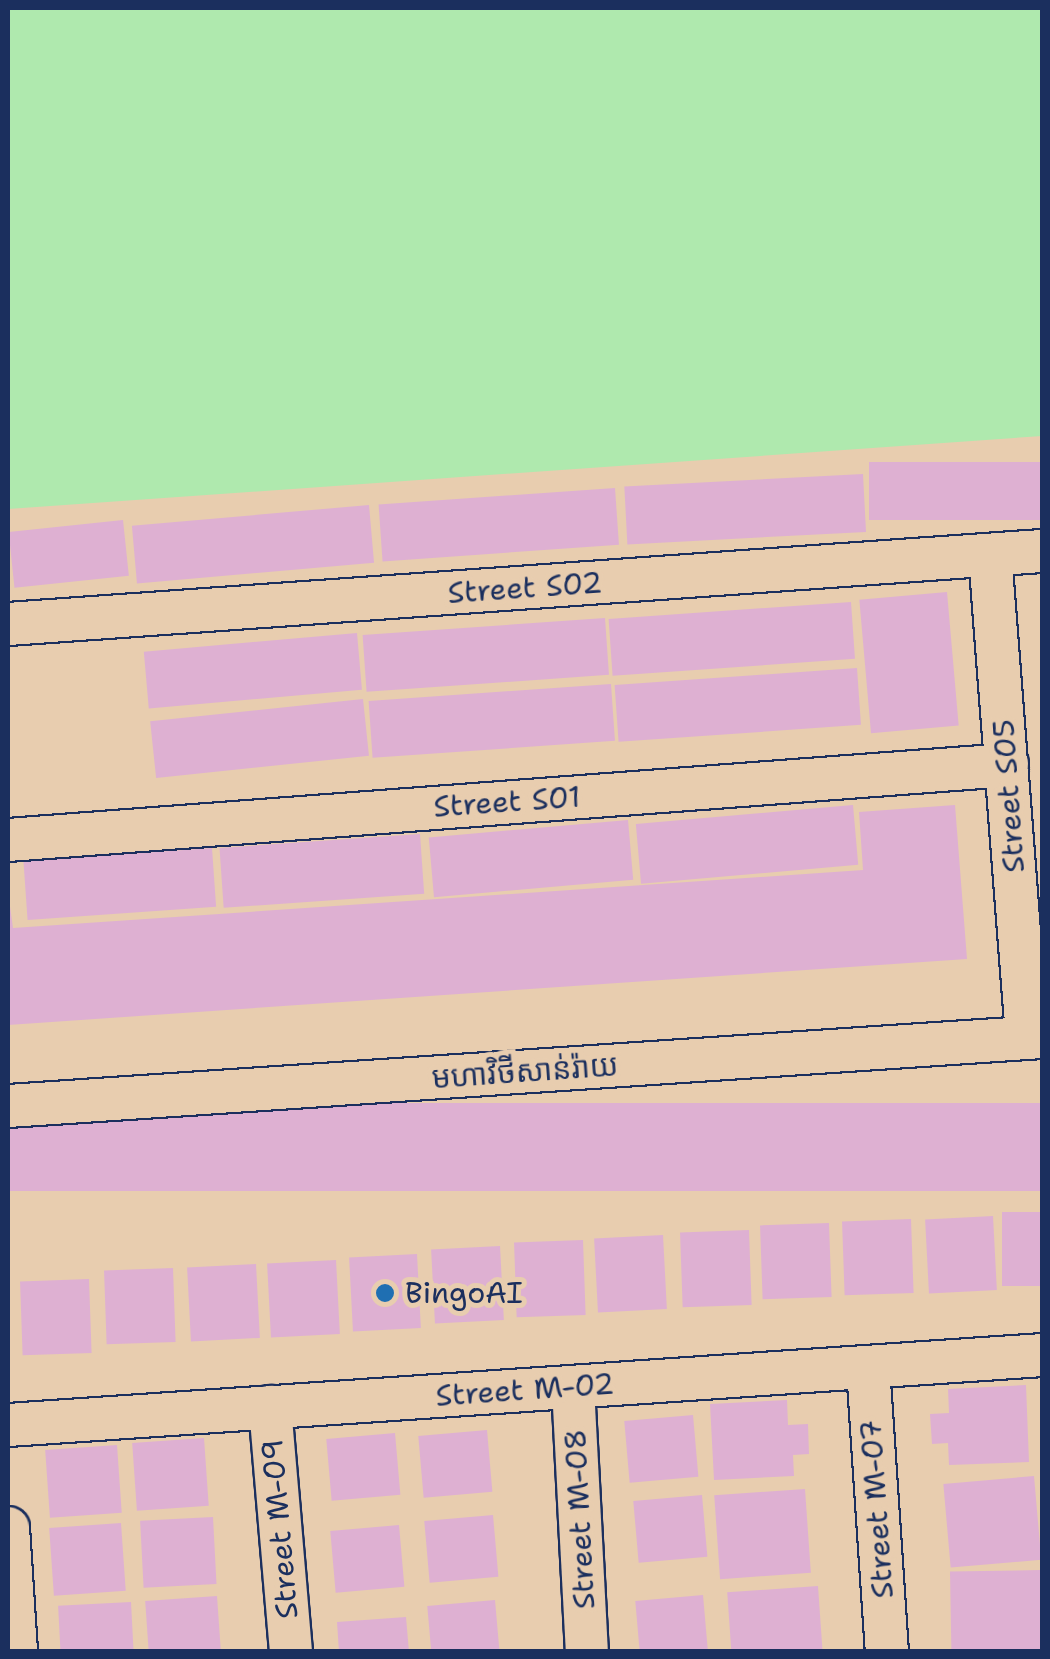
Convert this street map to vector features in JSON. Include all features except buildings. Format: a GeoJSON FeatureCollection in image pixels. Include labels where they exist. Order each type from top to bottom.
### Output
{"type":"FeatureCollection","features":[{"type":"Feature","properties":{"kind":"street","name":"Street S02"},"geometry":{"type":"LineString","coordinates":[[8,624],[1042,551]]}},
{"type":"Feature","properties":{"kind":"street","name":"Street S05"},"geometry":{"type":"LineString","coordinates":[[990,554],[1034,1038]]}},
{"type":"Feature","properties":{"kind":"street","name":"Street S01"},"geometry":{"type":"LineString","coordinates":[[8,840],[1007,765]]}},
{"type":"Feature","properties":{"kind":"street","name":"មហាវិថីសាន់រ៉ាយ"},"geometry":{"type":"LineString","coordinates":[[8,1106],[1034,1038]]}},
{"type":"Feature","properties":{"kind":"street","name":"Street M-02"},"geometry":{"type":"LineString","coordinates":[[8,1425],[1042,1355]]}},
{"type":"Feature","properties":{"kind":"street","name":"Street M-07"},"geometry":{"type":"LineString","coordinates":[[868,1367],[886,1652]]}},
{"type":"Feature","properties":{"kind":"street","name":"Street M-08"},"geometry":{"type":"LineString","coordinates":[[573,1386],[587,1652]]}},
{"type":"Feature","properties":{"kind":"street","name":"Street M-09"},"geometry":{"type":"LineString","coordinates":[[270,1407],[290,1652]]}},
{"type":"Feature","properties":{"kind":"street"},"geometry":{"type":"LineString","coordinates":[[8,1528],[16,1652]]}},
{"type":"Feature","properties":{"kind":"green space"},"geometry":{"type":"Polygon","coordinates":[[[8,8],[1042,8],[1042,436],[8,509],[8,8]]]}},
{"type":"Feature","properties":{"kind":"place","name":"BingoAI"},"geometry":{"type":"Point","coordinates":[385,1293]}}]}
